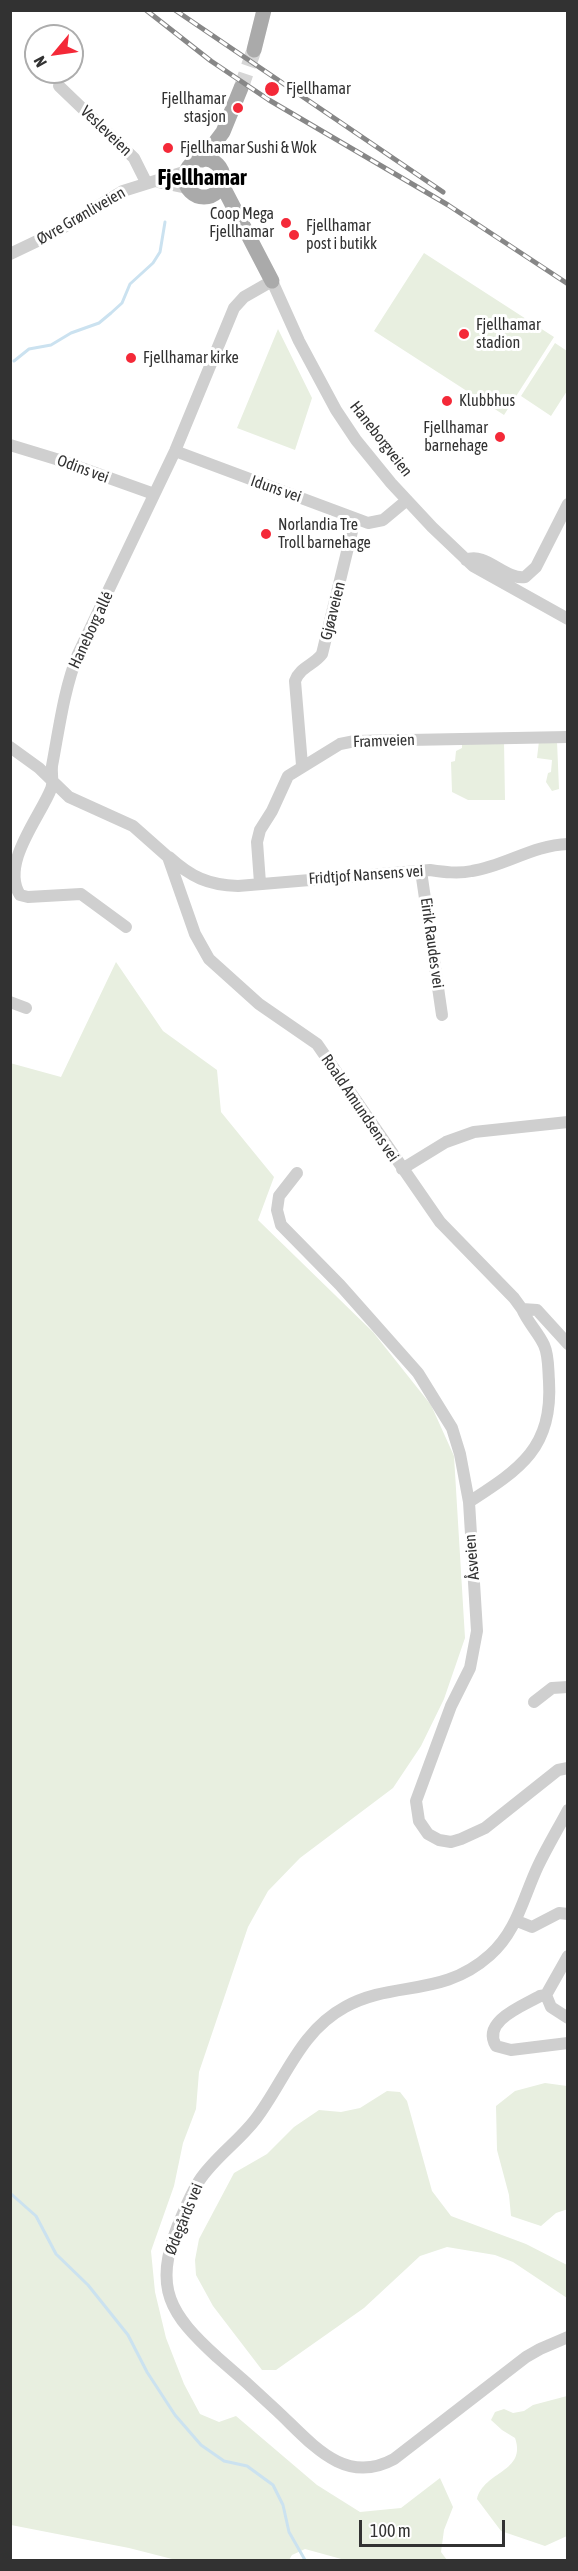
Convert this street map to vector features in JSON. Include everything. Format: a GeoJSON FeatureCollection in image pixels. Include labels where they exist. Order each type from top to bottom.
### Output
{"type":"FeatureCollection","features":[{"type":"Feature","properties":{"kind":"main road"},"geometry":{"type":"LineString","coordinates":[[255,50],[264,10]]}},
{"type":"Feature","properties":{"kind":"main road"},"geometry":{"type":"LineString","coordinates":[[218,166],[223,132],[241,88]]}},
{"type":"Feature","properties":{"kind":"main road"},"geometry":{"type":"LineString","coordinates":[[202,160],[223,132]]}},
{"type":"Feature","properties":{"kind":"main road"},"geometry":{"type":"LineString","coordinates":[[212,161],[218,166],[223,177],[218,191],[208,197],[197,195],[188,188],[187,171],[196,162],[212,161]]}},
{"type":"Feature","properties":{"kind":"main road","name":"Haneborgveien"},"geometry":{"type":"LineString","coordinates":[[222,185],[272,281]]}},
{"type":"Feature","properties":{"kind":"main road","name":"Haneborgveien"},"geometry":{"type":"LineString","coordinates":[[208,197],[224,205],[239,219]]}},
{"type":"Feature","properties":{"kind":"street","name":"Vesleveien"},"geometry":{"type":"LineString","coordinates":[[59,86],[134,158],[149,182]]}},
{"type":"Feature","properties":{"kind":"street","name":"Øvre Grønliveien"},"geometry":{"type":"LineString","coordinates":[[10,254],[54,233],[111,197],[149,182],[187,171]]}},
{"type":"Feature","properties":{"kind":"street"},"geometry":{"type":"LineString","coordinates":[[149,182],[188,188]]}},
{"type":"Feature","properties":{"kind":"street","name":"Haneborg allé"},"geometry":{"type":"LineString","coordinates":[[126,927],[81,894],[28,897],[17,892],[14,877],[17,855],[52,788],[52,770],[70,673],[175,451],[234,308],[244,297],[272,281]]}},
{"type":"Feature","properties":{"kind":"street","name":"Haneborgveien"},"geometry":{"type":"LineString","coordinates":[[272,281],[299,340],[336,410],[369,456],[407,500],[466,560],[499,582],[567,620]]}},
{"type":"Feature","properties":{"kind":"street","name":"Odins vei"},"geometry":{"type":"LineString","coordinates":[[10,446],[56,459],[154,494]]}},
{"type":"Feature","properties":{"kind":"street","name":"Iduns vei"},"geometry":{"type":"LineString","coordinates":[[175,451],[368,523],[380,521],[407,500]]}},
{"type":"Feature","properties":{"kind":"street"},"geometry":{"type":"LineString","coordinates":[[466,560],[477,558],[514,576],[525,577],[536,567],[567,504]]}},
{"type":"Feature","properties":{"kind":"street","name":"Gjøaveien"},"geometry":{"type":"LineString","coordinates":[[302,765],[295,681],[300,671],[317,661],[322,654],[356,519]]}},
{"type":"Feature","properties":{"kind":"street","name":"Framveien"},"geometry":{"type":"LineString","coordinates":[[260,883],[257,842],[260,830],[272,811],[288,776],[302,765],[340,744],[355,741],[567,737]]}},
{"type":"Feature","properties":{"kind":"street","name":"Fridtjof Nansens vei"},"geometry":{"type":"LineString","coordinates":[[10,747],[39,768],[69,797],[82,805],[133,826],[168,859],[185,871],[215,885],[238,886],[421,871],[450,873],[473,871],[540,848],[567,844]]}},
{"type":"Feature","properties":{"kind":"street","name":"Roald Amundsens vei"},"geometry":{"type":"LineString","coordinates":[[168,859],[195,933],[209,959],[259,1004],[317,1044],[440,1222],[514,1298],[522,1310],[537,1310],[567,1344]]}},
{"type":"Feature","properties":{"kind":"street","name":"Eirik Raudes vei"},"geometry":{"type":"LineString","coordinates":[[421,871],[442,1015]]}},
{"type":"Feature","properties":{"kind":"street"},"geometry":{"type":"LineString","coordinates":[[10,1002],[26,1008]]}},
{"type":"Feature","properties":{"kind":"street"},"geometry":{"type":"LineString","coordinates":[[402,1169],[446,1142],[474,1132],[567,1122]]}},
{"type":"Feature","properties":{"kind":"street","name":"Åsveien"},"geometry":{"type":"LineString","coordinates":[[297,1173],[279,1196],[277,1210],[281,1225],[340,1285],[418,1373],[452,1428],[460,1454],[469,1502],[477,1631],[475,1651],[470,1668],[451,1706],[416,1801],[419,1821],[429,1834],[439,1840],[451,1842],[461,1839],[485,1828],[558,1770],[567,1768]]}},
{"type":"Feature","properties":{"kind":"street"},"geometry":{"type":"LineString","coordinates":[[469,1502],[526,1460],[543,1432],[547,1420],[549,1389],[547,1354],[544,1345],[522,1310]]}},
{"type":"Feature","properties":{"kind":"street"},"geometry":{"type":"LineString","coordinates":[[534,1702],[552,1688],[567,1687]]}},
{"type":"Feature","properties":{"kind":"street","name":"Ødegårds vei"},"geometry":{"type":"LineString","coordinates":[[567,1810],[539,1865],[517,1921],[501,1945],[470,1970],[434,1985],[384,1993],[360,2000],[334,2013],[313,2032],[300,2048],[254,2122],[214,2161],[198,2181],[169,2248],[166,2280],[176,2312],[196,2337],[325,2455],[356,2469],[374,2468],[394,2459],[526,2357],[567,2337]]}},
{"type":"Feature","properties":{"kind":"street"},"geometry":{"type":"LineString","coordinates":[[517,1921],[532,1928],[559,1912],[567,1914]]}},
{"type":"Feature","properties":{"kind":"street"},"geometry":{"type":"LineString","coordinates":[[546,1995],[567,1959]]}},
{"type":"Feature","properties":{"kind":"street"},"geometry":{"type":"LineString","coordinates":[[546,1995],[551,2007],[567,2018]]}},
{"type":"Feature","properties":{"kind":"street"},"geometry":{"type":"LineString","coordinates":[[546,1995],[540,1996],[503,2017],[492,2033],[492,2040],[496,2046],[511,2050],[567,2043]]}},
{"type":"Feature","properties":{"kind":"green space","name":"Fjellhamar stadion"},"geometry":{"type":"Polygon","coordinates":[[[424,253],[554,337],[504,415],[374,331],[424,253]]]}},
{"type":"Feature","properties":{"kind":"green space"},"geometry":{"type":"Polygon","coordinates":[[[278,329],[312,398],[295,450],[237,428],[278,329]]]}},
{"type":"Feature","properties":{"kind":"green space"},"geometry":{"type":"Polygon","coordinates":[[[555,343],[567,351],[567,391],[551,416],[521,396],[555,343]]]}},
{"type":"Feature","properties":{"kind":"green space"},"geometry":{"type":"Polygon","coordinates":[[[504,741],[505,800],[468,800],[452,792],[451,762],[455,761],[456,751],[462,748],[462,742],[504,741]]]}},
{"type":"Feature","properties":{"kind":"green space"},"geometry":{"type":"Polygon","coordinates":[[[539,741],[557,741],[559,789],[552,791],[546,782],[548,773],[551,772],[552,760],[537,758],[539,741]]]}},
{"type":"Feature","properties":{"kind":"green space"},"geometry":{"type":"Polygon","coordinates":[[[116,962],[163,1031],[217,1070],[221,1112],[274,1177],[258,1220],[373,1332],[431,1405],[454,1456],[465,1638],[444,1699],[421,1746],[393,1788],[300,1858],[268,1891],[248,1927],[199,2072],[196,2109],[183,2143],[174,2186],[151,2251],[155,2292],[166,2338],[184,2384],[200,2414],[219,2422],[236,2416],[317,2485],[360,2512],[401,2508],[440,2478],[453,2507],[444,2530],[441,2552],[447,2560],[345,2560],[305,2549],[292,2555],[289,2560],[176,2560],[129,2548],[11,2525],[10,1063],[61,1077],[116,962]]]}},
{"type":"Feature","properties":{"kind":"green space"},"geometry":{"type":"Polygon","coordinates":[[[545,2083],[567,2086],[568,2209],[556,2213],[541,2226],[511,2216],[509,2195],[497,2150],[496,2106],[515,2091],[545,2083]]]}},
{"type":"Feature","properties":{"kind":"green space"},"geometry":{"type":"Polygon","coordinates":[[[387,2091],[400,2092],[407,2101],[432,2191],[451,2216],[526,2244],[567,2265],[567,2298],[513,2262],[495,2255],[447,2247],[420,2256],[364,2308],[276,2370],[262,2370],[213,2306],[196,2275],[195,2260],[199,2239],[234,2173],[267,2154],[294,2127],[319,2110],[341,2112],[360,2108],[387,2091]]]}},
{"type":"Feature","properties":{"kind":"green space"},"geometry":{"type":"Polygon","coordinates":[[[567,2396],[567,2536],[545,2546],[501,2531],[477,2499],[488,2482],[510,2465],[517,2449],[515,2438],[491,2420],[495,2412],[504,2409],[513,2413],[524,2411],[533,2405],[567,2396]]]}},
{"type":"Feature","properties":{"kind":"waterway"},"geometry":{"type":"LineString","coordinates":[[14,361],[29,349],[51,345],[71,333],[99,323],[122,303],[130,284],[153,263],[160,252],[165,222]]}},
{"type":"Feature","properties":{"kind":"waterway"},"geometry":{"type":"LineString","coordinates":[[10,2193],[36,2216],[56,2254],[88,2285],[128,2335],[147,2372],[175,2415],[201,2445],[224,2461],[247,2466],[273,2485],[283,2505],[289,2532],[305,2560]]}},
{"type":"Feature","properties":{"kind":"tunnel"},"geometry":{"type":"LineString","coordinates":[[241,88],[254,50]]}},
{"type":"Feature","properties":{"kind":"railway"},"geometry":{"type":"LineString","coordinates":[[146,10],[211,61],[269,100],[448,205],[568,284]]}},
{"type":"Feature","properties":{"kind":"railway"},"geometry":{"type":"LineString","coordinates":[[175,10],[443,192]]}},
{"type":"Feature","properties":{"kind":"place","name":"Fjellhamar"},"geometry":{"type":"Point","coordinates":[272,89]}},
{"type":"Feature","properties":{"kind":"place","name":"Fjellhamar stasjon"},"geometry":{"type":"Point","coordinates":[238,108]}},
{"type":"Feature","properties":{"kind":"place","name":"Fjellhamar Sushi & Wok"},"geometry":{"type":"Point","coordinates":[168,148]}},
{"type":"Feature","properties":{"kind":"place","name":"Coop Mega Fjellhamar"},"geometry":{"type":"Point","coordinates":[286,223]}},
{"type":"Feature","properties":{"kind":"place","name":"Fjellhamar post i butikk"},"geometry":{"type":"Point","coordinates":[294,235]}},
{"type":"Feature","properties":{"kind":"place","name":"Fjellhamar stadion"},"geometry":{"type":"Point","coordinates":[464,334]}},
{"type":"Feature","properties":{"kind":"place","name":"Fjellhamar kirke"},"geometry":{"type":"Point","coordinates":[131,358]}},
{"type":"Feature","properties":{"kind":"place","name":"Klubbhus"},"geometry":{"type":"Point","coordinates":[447,401]}},
{"type":"Feature","properties":{"kind":"place","name":"Fjellhamar barnehage"},"geometry":{"type":"Point","coordinates":[500,437]}},
{"type":"Feature","properties":{"kind":"place","name":"Norlandia Tre Troll barnehage"},"geometry":{"type":"Point","coordinates":[266,534]}},
{"type":"Feature","properties":{"kind":"district","name":"Fjellhamar"},"geometry":{"type":"Point","coordinates":[202,178]}}]}
